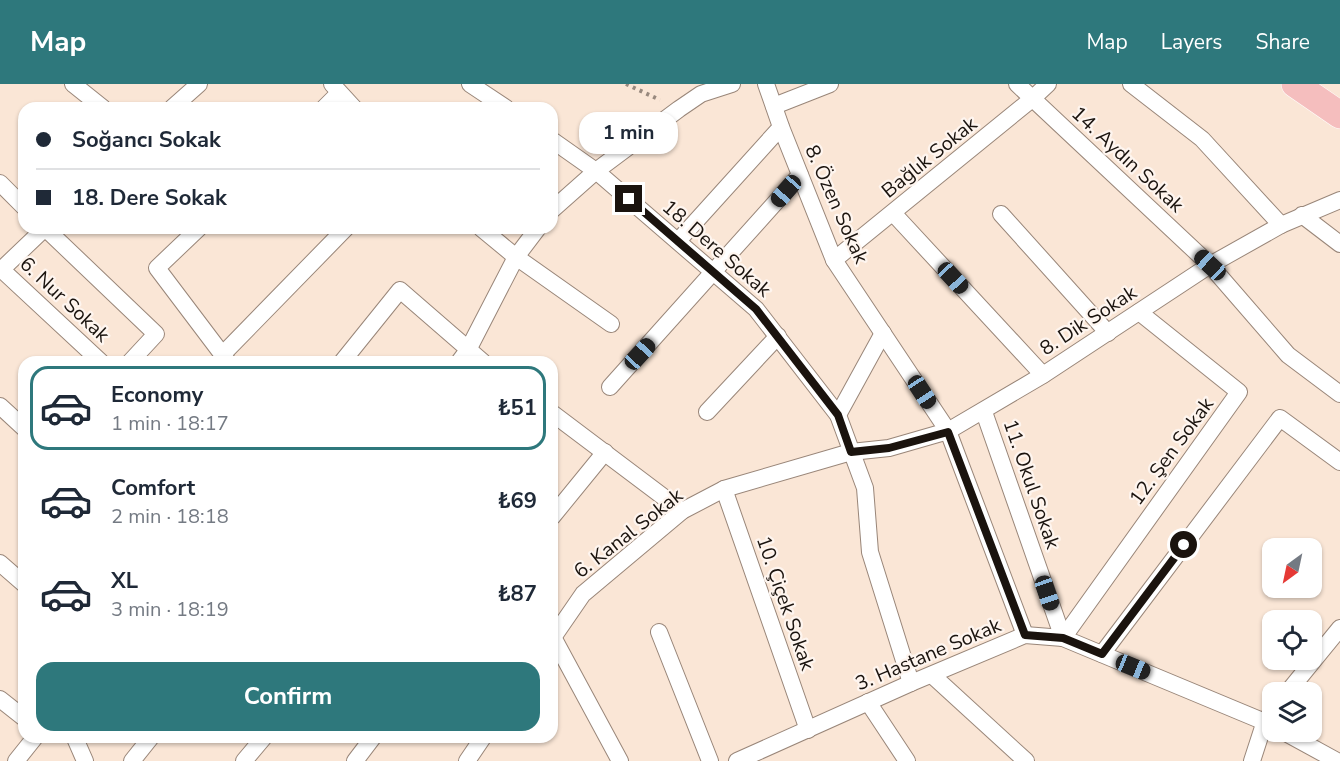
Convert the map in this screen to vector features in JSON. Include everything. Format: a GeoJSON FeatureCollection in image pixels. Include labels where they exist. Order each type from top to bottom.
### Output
{"type":"FeatureCollection","features":[{"type":"Feature","properties":{"kind":"main road"},"geometry":{"type":"LineString","coordinates":[[1295,84],[1340,115]]}},
{"type":"Feature","properties":{"kind":"street"},"geometry":{"type":"LineString","coordinates":[[73,84],[96,102]]}},
{"type":"Feature","properties":{"kind":"street"},"geometry":{"type":"LineString","coordinates":[[179,102],[200,84]]}},
{"type":"Feature","properties":{"kind":"street"},"geometry":{"type":"LineString","coordinates":[[470,84],[491,89],[501,102]]}},
{"type":"Feature","properties":{"kind":"street"},"geometry":{"type":"LineString","coordinates":[[558,205],[596,171],[679,109],[694,89],[732,84]]}},
{"type":"Feature","properties":{"kind":"street","name":"8. Özen Sokak"},"geometry":{"type":"LineString","coordinates":[[766,84],[834,260],[948,432]]}},
{"type":"Feature","properties":{"kind":"street"},"geometry":{"type":"LineString","coordinates":[[774,106],[831,84]]}},
{"type":"Feature","properties":{"kind":"street","name":"14. Aydın Sokak"},"geometry":{"type":"LineString","coordinates":[[1017,84],[1210,265],[1288,355],[1340,394]]}},
{"type":"Feature","properties":{"kind":"street","name":"Bağlık Sokak"},"geometry":{"type":"LineString","coordinates":[[834,260],[1048,84]]}},
{"type":"Feature","properties":{"kind":"street"},"geometry":{"type":"LineString","coordinates":[[1131,84],[1202,139],[1281,225]]}},
{"type":"Feature","properties":{"kind":"street"},"geometry":{"type":"LineString","coordinates":[[328,102],[336,88],[349,102]]}},
{"type":"Feature","properties":{"kind":"street"},"geometry":{"type":"LineString","coordinates":[[678,241],[781,127]]}},
{"type":"Feature","properties":{"kind":"street","name":"18. Dere Sokak"},"geometry":{"type":"LineString","coordinates":[[558,144],[596,171],[756,309],[838,415],[866,488],[870,552],[911,683]]}},
{"type":"Feature","properties":{"kind":"street"},"geometry":{"type":"LineString","coordinates":[[610,387],[800,175]]}},
{"type":"Feature","properties":{"kind":"street"},"geometry":{"type":"LineString","coordinates":[[0,183],[18,201]]}},
{"type":"Feature","properties":{"kind":"street","name":"8. Dik Sokak"},"geometry":{"type":"LineString","coordinates":[[851,452],[889,448],[948,432],[1043,375],[1210,265],[1281,225],[1340,200]]}},
{"type":"Feature","properties":{"kind":"street"},"geometry":{"type":"LineString","coordinates":[[893,213],[1043,375]]}},
{"type":"Feature","properties":{"kind":"street"},"geometry":{"type":"LineString","coordinates":[[1001,214],[1108,333]]}},
{"type":"Feature","properties":{"kind":"street"},"geometry":{"type":"LineString","coordinates":[[1302,215],[1340,244]]}},
{"type":"Feature","properties":{"kind":"street"},"geometry":{"type":"LineString","coordinates":[[0,270],[39,234]]}},
{"type":"Feature","properties":{"kind":"street"},"geometry":{"type":"LineString","coordinates":[[51,234],[156,334],[138,356]]}},
{"type":"Feature","properties":{"kind":"street"},"geometry":{"type":"LineString","coordinates":[[193,234],[157,268],[223,356]]}},
{"type":"Feature","properties":{"kind":"street"},"geometry":{"type":"LineString","coordinates":[[227,356],[340,234]]}},
{"type":"Feature","properties":{"kind":"street"},"geometry":{"type":"LineString","coordinates":[[488,234],[516,257],[611,324]]}},
{"type":"Feature","properties":{"kind":"street"},"geometry":{"type":"LineString","coordinates":[[347,356],[400,290],[464,356],[516,257],[533,234]]}},
{"type":"Feature","properties":{"kind":"street","name":"6. Nur Sokak"},"geometry":{"type":"LineString","coordinates":[[0,270],[94,356]]}},
{"type":"Feature","properties":{"kind":"street","name":"12. Şen Sokak"},"geometry":{"type":"LineString","coordinates":[[1063,638],[1239,392],[1139,312]]}},
{"type":"Feature","properties":{"kind":"street"},"geometry":{"type":"LineString","coordinates":[[838,415],[883,333]]}},
{"type":"Feature","properties":{"kind":"street"},"geometry":{"type":"LineString","coordinates":[[707,412],[777,336]]}},
{"type":"Feature","properties":{"kind":"street"},"geometry":{"type":"LineString","coordinates":[[0,406],[18,422]]}},
{"type":"Feature","properties":{"kind":"street","name":"11. Okul Sokak"},"geometry":{"type":"LineString","coordinates":[[984,412],[1063,638]]}},
{"type":"Feature","properties":{"kind":"street"},"geometry":{"type":"LineString","coordinates":[[558,418],[682,511]]}},
{"type":"Feature","properties":{"kind":"street"},"geometry":{"type":"LineString","coordinates":[[1102,654],[1280,418],[1340,462]]}},
{"type":"Feature","properties":{"kind":"street"},"geometry":{"type":"LineString","coordinates":[[948,432],[1025,635]]}},
{"type":"Feature","properties":{"kind":"street"},"geometry":{"type":"LineString","coordinates":[[558,510],[604,452]]}},
{"type":"Feature","properties":{"kind":"street","name":"6. Kanal Sokak"},"geometry":{"type":"LineString","coordinates":[[558,631],[583,594],[682,511],[724,489],[851,452]]}},
{"type":"Feature","properties":{"kind":"street","name":"10. Çiçek Sokak"},"geometry":{"type":"LineString","coordinates":[[724,489],[808,730]]}},
{"type":"Feature","properties":{"kind":"street"},"geometry":{"type":"LineString","coordinates":[[0,563],[18,579]]}},
{"type":"Feature","properties":{"kind":"street"},"geometry":{"type":"LineString","coordinates":[[1296,682],[1340,628]]}},
{"type":"Feature","properties":{"kind":"street"},"geometry":{"type":"LineString","coordinates":[[659,632],[710,761]]}},
{"type":"Feature","properties":{"kind":"street","name":"3. Hastane Sokak"},"geometry":{"type":"LineString","coordinates":[[737,761],[769,755],[808,730],[1025,635],[1063,638],[1262,716]]}},
{"type":"Feature","properties":{"kind":"street"},"geometry":{"type":"LineString","coordinates":[[558,647],[620,761]]}},
{"type":"Feature","properties":{"kind":"street"},"geometry":{"type":"LineString","coordinates":[[932,675],[1026,761]]}},
{"type":"Feature","properties":{"kind":"street"},"geometry":{"type":"LineString","coordinates":[[0,699],[18,713]]}},
{"type":"Feature","properties":{"kind":"street"},"geometry":{"type":"LineString","coordinates":[[868,702],[907,761]]}},
{"type":"Feature","properties":{"kind":"street"},"geometry":{"type":"LineString","coordinates":[[1252,761],[1262,738]]}},
{"type":"Feature","properties":{"kind":"street"},"geometry":{"type":"LineString","coordinates":[[1302,742],[1336,761]]}},
{"type":"Feature","properties":{"kind":"street"},"geometry":{"type":"LineString","coordinates":[[16,761],[30,743]]}},
{"type":"Feature","properties":{"kind":"street"},"geometry":{"type":"LineString","coordinates":[[77,743],[85,761]]}},
{"type":"Feature","properties":{"kind":"street"},"geometry":{"type":"LineString","coordinates":[[132,761],[146,743]]}},
{"type":"Feature","properties":{"kind":"street"},"geometry":{"type":"LineString","coordinates":[[244,761],[259,743]]}},
{"type":"Feature","properties":{"kind":"street"},"geometry":{"type":"LineString","coordinates":[[355,761],[369,743]]}},
{"type":"Feature","properties":{"kind":"street"},"geometry":{"type":"LineString","coordinates":[[467,761],[479,743]]}},
{"type":"Feature","properties":{"kind":"path"},"geometry":{"type":"LineString","coordinates":[[626,84],[679,109]]}},
{"type":"Feature","properties":{"kind":"route"},"geometry":{"type":"LineString","coordinates":[[629,199],[756,309],[838,415],[851,452],[889,448],[948,432],[1025,635],[1063,638],[1102,654],[1184,545]]}}]}
